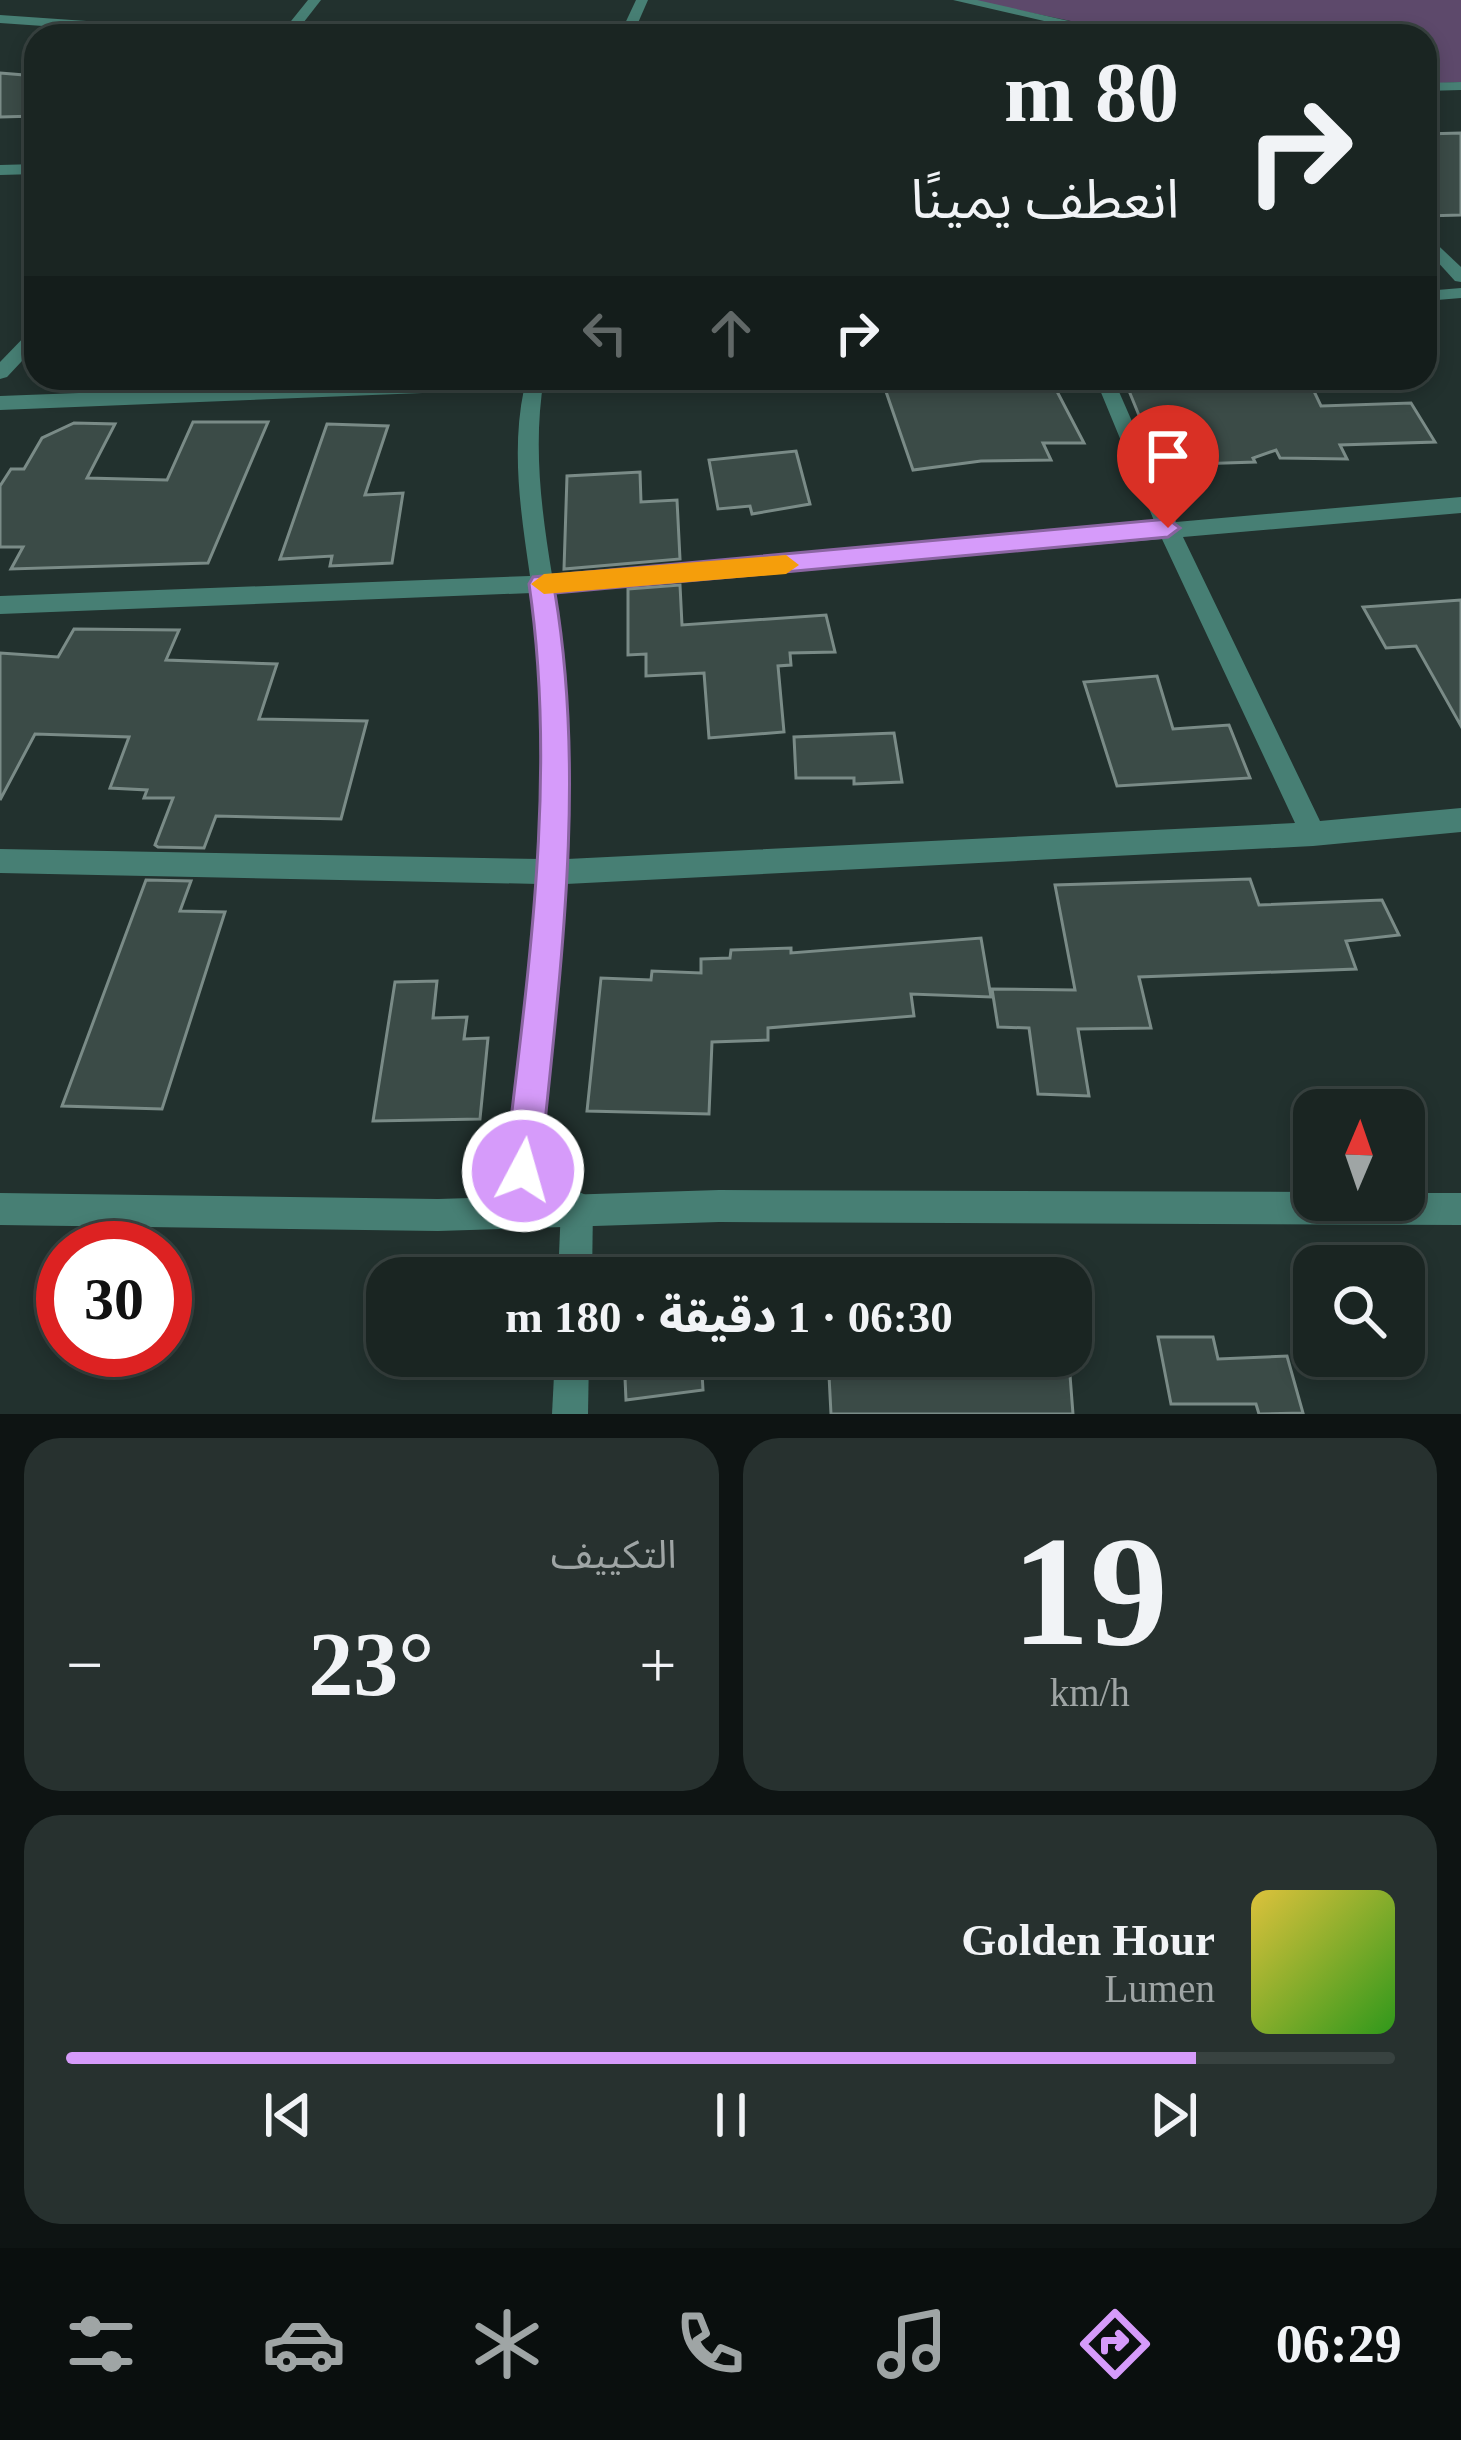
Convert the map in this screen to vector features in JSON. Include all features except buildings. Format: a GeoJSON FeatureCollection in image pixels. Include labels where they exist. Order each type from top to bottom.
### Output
{"type":"FeatureCollection","features":[{"type":"Feature","properties":{"kind":"street"},"geometry":{"type":"LineString","coordinates":[[296,24],[315,0]]}},
{"type":"Feature","properties":{"kind":"street"},"geometry":{"type":"LineString","coordinates":[[959,0],[1072,24]]}},
{"type":"Feature","properties":{"kind":"street"},"geometry":{"type":"LineString","coordinates":[[0,19],[72,24]]}},
{"type":"Feature","properties":{"kind":"street"},"geometry":{"type":"LineString","coordinates":[[0,183],[7,170]]}},
{"type":"Feature","properties":{"kind":"street"},"geometry":{"type":"LineString","coordinates":[[1437,251],[1461,277]]}},
{"type":"Feature","properties":{"kind":"street"},"geometry":{"type":"LineString","coordinates":[[0,373],[24,348]]}},
{"type":"Feature","properties":{"kind":"street"},"geometry":{"type":"LineString","coordinates":[[0,403],[302,390]]}},
{"type":"Feature","properties":{"kind":"street"},"geometry":{"type":"LineString","coordinates":[[518,1213],[554,872],[551,643],[528,442],[534,390]]}},
{"type":"Feature","properties":{"kind":"street"},"geometry":{"type":"LineString","coordinates":[[1109,390],[1168,528],[1313,834]]}},
{"type":"Feature","properties":{"kind":"street"},"geometry":{"type":"LineString","coordinates":[[0,605],[542,584],[1461,505]]}},
{"type":"Feature","properties":{"kind":"street"},"geometry":{"type":"LineString","coordinates":[[0,860],[554,872],[1313,834],[1461,820]]}},
{"type":"Feature","properties":{"kind":"street"},"geometry":{"type":"LineString","coordinates":[[0,1209],[518,1213],[577,1208],[1205,1204],[1461,1209]]}},
{"type":"Feature","properties":{"kind":"street"},"geometry":{"type":"LineString","coordinates":[[576,1257],[577,1208]]}},
{"type":"Feature","properties":{"kind":"street"},"geometry":{"type":"LineString","coordinates":[[570,1414],[571,1377]]}},
{"type":"Feature","properties":{"kind":"shaded area"},"geometry":{"type":"Polygon","coordinates":[[[969,0],[1461,0],[1461,82],[1437,83],[1437,24],[1086,24],[969,0]]]}},
{"type":"Feature","properties":{"kind":"slow traffic"},"geometry":{"type":"LineString","coordinates":[[544,584],[786,565]]}},
{"type":"Feature","properties":{"kind":"route"},"geometry":{"type":"LineString","coordinates":[[523,1171],[554,872],[551,643],[542,584],[1168,528]]}}]}
